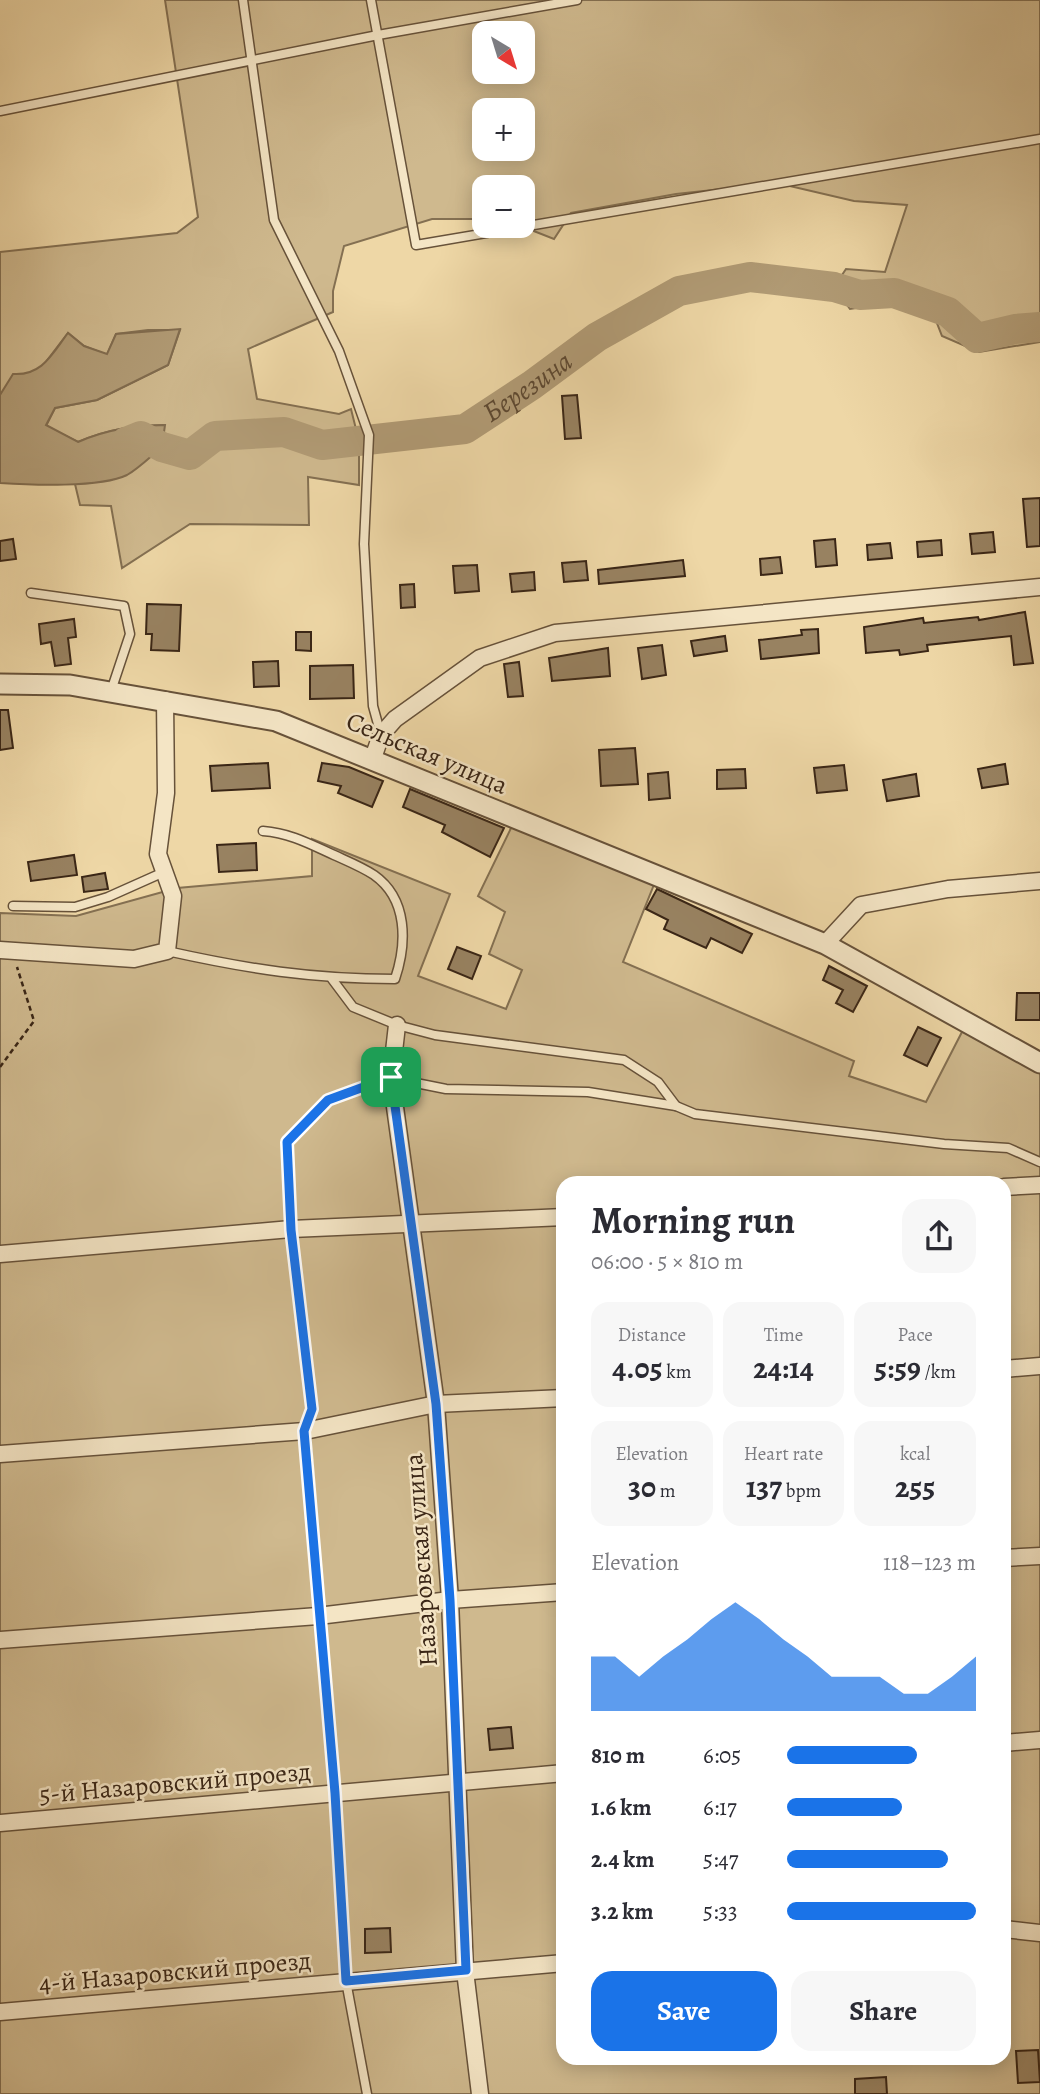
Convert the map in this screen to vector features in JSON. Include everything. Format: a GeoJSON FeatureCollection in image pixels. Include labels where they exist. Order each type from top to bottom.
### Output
{"type":"FeatureCollection","features":[{"type":"Feature","properties":{"kind":"street"},"geometry":{"type":"LineString","coordinates":[[373,758],[381,735],[407,709],[480,659],[555,633],[1040,587]]}},
{"type":"Feature","properties":{"kind":"street","name":"Сельская улица"},"geometry":{"type":"LineString","coordinates":[[0,684],[70,685],[276,721],[373,758],[825,944],[1040,1063]]}},
{"type":"Feature","properties":{"kind":"street"},"geometry":{"type":"LineString","coordinates":[[6,950],[134,959],[167,951],[173,896],[158,854],[166,793],[165,700]]}},
{"type":"Feature","properties":{"kind":"street"},"geometry":{"type":"LineString","coordinates":[[825,944],[861,905],[948,889],[1040,881]]}},
{"type":"Feature","properties":{"kind":"street","name":"Назаровская улица"},"geometry":{"type":"LineString","coordinates":[[397,1025],[391,1077],[436,1404],[450,1600],[466,1970],[480,2094]]}},
{"type":"Feature","properties":{"kind":"street"},"geometry":{"type":"LineString","coordinates":[[1011,1187],[1040,1185]]}},
{"type":"Feature","properties":{"kind":"street"},"geometry":{"type":"LineString","coordinates":[[0,1254],[291,1230],[556,1217]]}},
{"type":"Feature","properties":{"kind":"street"},"geometry":{"type":"LineString","coordinates":[[1011,1368],[1040,1366]]}},
{"type":"Feature","properties":{"kind":"street"},"geometry":{"type":"LineString","coordinates":[[0,1454],[304,1431],[436,1404],[556,1398]]}},
{"type":"Feature","properties":{"kind":"street"},"geometry":{"type":"LineString","coordinates":[[1011,1558],[1040,1556]]}},
{"type":"Feature","properties":{"kind":"street"},"geometry":{"type":"LineString","coordinates":[[0,1640],[318,1616],[450,1600],[556,1593]]}},
{"type":"Feature","properties":{"kind":"street"},"geometry":{"type":"LineString","coordinates":[[1011,1742],[1040,1740]]}},
{"type":"Feature","properties":{"kind":"street","name":"5-й Назаровский проезд"},"geometry":{"type":"LineString","coordinates":[[0,1824],[556,1774]]}},
{"type":"Feature","properties":{"kind":"street"},"geometry":{"type":"LineString","coordinates":[[1011,1930],[1040,1933]]}},
{"type":"Feature","properties":{"kind":"street","name":"4-й Назаровский проезд"},"geometry":{"type":"LineString","coordinates":[[0,2012],[556,1964]]}},
{"type":"Feature","properties":{"kind":"lane"},"geometry":{"type":"LineString","coordinates":[[243,0],[274,220],[339,351],[369,436],[364,544],[373,706],[381,735]]}},
{"type":"Feature","properties":{"kind":"lane"},"geometry":{"type":"LineString","coordinates":[[371,0],[415,245],[1040,139]]}},
{"type":"Feature","properties":{"kind":"lane"},"geometry":{"type":"LineString","coordinates":[[0,111],[377,34],[578,0]]}},
{"type":"Feature","properties":{"kind":"lane"},"geometry":{"type":"LineString","coordinates":[[31,593],[124,606],[130,634],[111,691]]}},
{"type":"Feature","properties":{"kind":"lane"},"geometry":{"type":"LineString","coordinates":[[167,951],[256,971],[332,979],[396,979],[403,957],[404,929],[397,901],[375,875],[285,832],[263,831]]}},
{"type":"Feature","properties":{"kind":"lane"},"geometry":{"type":"LineString","coordinates":[[13,906],[75,907],[108,897],[164,872]]}},
{"type":"Feature","properties":{"kind":"lane"},"geometry":{"type":"LineString","coordinates":[[332,979],[353,1007],[397,1025],[435,1035],[624,1060],[658,1082],[677,1106]]}},
{"type":"Feature","properties":{"kind":"lane"},"geometry":{"type":"LineString","coordinates":[[367,2094],[346,1981],[335,1793],[304,1431],[312,1409],[291,1230],[287,1142],[328,1100],[391,1077],[446,1089],[588,1091],[677,1106],[709,1115],[944,1144],[1008,1148],[1040,1162]]}},
{"type":"Feature","properties":{"kind":"path"},"geometry":{"type":"LineString","coordinates":[[0,1067],[34,1021],[6,950]]}},
{"type":"Feature","properties":{"kind":"shaded area"},"geometry":{"type":"Polygon","coordinates":[[[165,0],[1040,0],[1040,342],[979,352],[942,336],[931,308],[898,302],[850,309],[834,287],[846,269],[885,272],[907,205],[854,201],[777,183],[676,194],[571,213],[554,239],[535,232],[535,175],[472,175],[472,219],[432,219],[344,246],[333,291],[333,312],[248,349],[257,399],[339,414],[351,409],[359,441],[359,485],[308,477],[309,525],[190,524],[122,568],[111,506],[80,505],[75,484],[126,475],[164,425],[120,429],[78,442],[46,426],[55,408],[97,400],[168,365],[180,330],[116,334],[107,355],[84,346],[68,333],[42,367],[0,395],[0,252],[177,233],[198,217],[165,0]]]}},
{"type":"Feature","properties":{"kind":"shaded area"},"geometry":{"type":"Polygon","coordinates":[[[180,329],[168,365],[97,400],[55,408],[46,425],[78,442],[120,429],[165,425],[162,447],[145,462],[127,475],[100,482],[65,485],[0,483],[0,395],[13,374],[23,374],[39,367],[68,333],[84,346],[107,354],[116,334],[180,329]]]}},
{"type":"Feature","properties":{"kind":"shaded area"},"geometry":{"type":"Polygon","coordinates":[[[513,824],[655,882],[623,962],[854,1061],[849,1076],[926,1102],[963,1030],[1040,1073],[1040,2094],[0,2094],[0,913],[76,916],[177,888],[312,876],[312,839],[450,894],[418,976],[506,1009],[522,970],[489,954],[505,912],[478,896],[513,824]]]}},
{"type":"Feature","properties":{"kind":"building"},"geometry":{"type":"Polygon","coordinates":[[[577,395],[581,438],[565,439],[562,396],[577,395]]]}},
{"type":"Feature","properties":{"kind":"building"},"geometry":{"type":"Polygon","coordinates":[[[1040,498],[1040,546],[1027,547],[1023,499],[1040,498]]]}},
{"type":"Feature","properties":{"kind":"building"},"geometry":{"type":"Polygon","coordinates":[[[993,532],[995,552],[972,554],[970,534],[993,532]]]}},
{"type":"Feature","properties":{"kind":"building"},"geometry":{"type":"Polygon","coordinates":[[[13,539],[16,559],[0,561],[0,541],[13,539]]]}},
{"type":"Feature","properties":{"kind":"building"},"geometry":{"type":"Polygon","coordinates":[[[835,539],[837,565],[816,567],[814,541],[835,539]]]}},
{"type":"Feature","properties":{"kind":"building"},"geometry":{"type":"Polygon","coordinates":[[[941,540],[942,555],[918,557],[917,542],[941,540]]]}},
{"type":"Feature","properties":{"kind":"building"},"geometry":{"type":"Polygon","coordinates":[[[890,543],[892,558],[868,560],[867,545],[890,543]]]}},
{"type":"Feature","properties":{"kind":"building"},"geometry":{"type":"Polygon","coordinates":[[[780,557],[782,573],[761,575],[760,559],[780,557]]]}},
{"type":"Feature","properties":{"kind":"building"},"geometry":{"type":"Polygon","coordinates":[[[683,560],[685,576],[599,584],[598,570],[683,560]]]}},
{"type":"Feature","properties":{"kind":"building"},"geometry":{"type":"Polygon","coordinates":[[[586,561],[588,580],[564,582],[562,563],[586,561]]]}},
{"type":"Feature","properties":{"kind":"building"},"geometry":{"type":"Polygon","coordinates":[[[477,565],[479,591],[455,593],[453,566],[477,565]]]}},
{"type":"Feature","properties":{"kind":"building"},"geometry":{"type":"Polygon","coordinates":[[[534,572],[535,590],[512,592],[510,574],[534,572]]]}},
{"type":"Feature","properties":{"kind":"building"},"geometry":{"type":"Polygon","coordinates":[[[414,584],[415,607],[401,608],[400,585],[414,584]]]}},
{"type":"Feature","properties":{"kind":"building"},"geometry":{"type":"Polygon","coordinates":[[[147,604],[181,605],[179,651],[151,650],[152,634],[146,634],[147,604]]]}},
{"type":"Feature","properties":{"kind":"building"},"geometry":{"type":"Polygon","coordinates":[[[1025,612],[1033,663],[1014,665],[1011,636],[927,645],[928,651],[900,655],[899,650],[866,653],[864,627],[923,618],[924,623],[978,617],[979,620],[1025,612]]]}},
{"type":"Feature","properties":{"kind":"building"},"geometry":{"type":"Polygon","coordinates":[[[74,619],[76,637],[68,638],[71,664],[55,666],[51,642],[41,644],[39,624],[74,619]]]}},
{"type":"Feature","properties":{"kind":"building"},"geometry":{"type":"Polygon","coordinates":[[[818,629],[819,653],[761,659],[759,640],[802,635],[801,630],[818,629]]]}},
{"type":"Feature","properties":{"kind":"building"},"geometry":{"type":"Polygon","coordinates":[[[296,632],[311,632],[311,651],[296,650],[296,632]]]}},
{"type":"Feature","properties":{"kind":"building"},"geometry":{"type":"Polygon","coordinates":[[[725,636],[727,651],[694,656],[691,641],[725,636]]]}},
{"type":"Feature","properties":{"kind":"building"},"geometry":{"type":"Polygon","coordinates":[[[662,645],[666,675],[642,679],[638,648],[662,645]]]}},
{"type":"Feature","properties":{"kind":"building"},"geometry":{"type":"Polygon","coordinates":[[[608,648],[610,676],[552,681],[549,658],[608,648]]]}},
{"type":"Feature","properties":{"kind":"building"},"geometry":{"type":"Polygon","coordinates":[[[278,661],[279,686],[254,687],[253,662],[278,661]]]}},
{"type":"Feature","properties":{"kind":"building"},"geometry":{"type":"Polygon","coordinates":[[[519,662],[523,696],[508,697],[504,664],[519,662]]]}},
{"type":"Feature","properties":{"kind":"building"},"geometry":{"type":"Polygon","coordinates":[[[353,665],[354,698],[310,699],[310,666],[353,665]]]}},
{"type":"Feature","properties":{"kind":"building"},"geometry":{"type":"Polygon","coordinates":[[[0,710],[8,710],[13,748],[0,750],[0,710]]]}},
{"type":"Feature","properties":{"kind":"building"},"geometry":{"type":"Polygon","coordinates":[[[635,748],[638,784],[601,786],[599,750],[635,748]]]}},
{"type":"Feature","properties":{"kind":"building"},"geometry":{"type":"Polygon","coordinates":[[[268,763],[270,788],[212,791],[210,766],[268,763]]]}},
{"type":"Feature","properties":{"kind":"building"},"geometry":{"type":"Polygon","coordinates":[[[322,763],[349,767],[383,781],[372,807],[338,793],[341,786],[318,781],[322,763]]]}},
{"type":"Feature","properties":{"kind":"building"},"geometry":{"type":"Polygon","coordinates":[[[1005,764],[1008,784],[982,788],[978,769],[1005,764]]]}},
{"type":"Feature","properties":{"kind":"building"},"geometry":{"type":"Polygon","coordinates":[[[844,765],[847,790],[817,793],[814,768],[844,765]]]}},
{"type":"Feature","properties":{"kind":"building"},"geometry":{"type":"Polygon","coordinates":[[[745,769],[746,788],[717,789],[717,770],[745,769]]]}},
{"type":"Feature","properties":{"kind":"building"},"geometry":{"type":"Polygon","coordinates":[[[668,772],[670,798],[649,800],[648,774],[668,772]]]}},
{"type":"Feature","properties":{"kind":"building"},"geometry":{"type":"Polygon","coordinates":[[[916,774],[919,796],[887,801],[883,780],[916,774]]]}},
{"type":"Feature","properties":{"kind":"building"},"geometry":{"type":"Polygon","coordinates":[[[410,789],[504,828],[490,857],[442,832],[445,825],[403,807],[410,789]]]}},
{"type":"Feature","properties":{"kind":"building"},"geometry":{"type":"Polygon","coordinates":[[[256,843],[257,870],[219,872],[217,845],[256,843]]]}},
{"type":"Feature","properties":{"kind":"building"},"geometry":{"type":"Polygon","coordinates":[[[74,855],[77,875],[31,881],[28,862],[74,855]]]}},
{"type":"Feature","properties":{"kind":"building"},"geometry":{"type":"Polygon","coordinates":[[[105,873],[108,889],[84,892],[82,877],[105,873]]]}},
{"type":"Feature","properties":{"kind":"building"},"geometry":{"type":"Polygon","coordinates":[[[657,889],[752,934],[742,953],[711,938],[706,948],[664,929],[668,920],[646,909],[657,889]]]}},
{"type":"Feature","properties":{"kind":"building"},"geometry":{"type":"Polygon","coordinates":[[[457,947],[481,956],[472,979],[448,969],[457,947]]]}},
{"type":"Feature","properties":{"kind":"building"},"geometry":{"type":"Polygon","coordinates":[[[829,966],[867,986],[853,1012],[836,1003],[843,990],[823,980],[829,966]]]}},
{"type":"Feature","properties":{"kind":"building"},"geometry":{"type":"Polygon","coordinates":[[[1017,993],[1040,993],[1040,1020],[1016,1020],[1017,993]]]}},
{"type":"Feature","properties":{"kind":"building"},"geometry":{"type":"Polygon","coordinates":[[[918,1027],[941,1038],[927,1066],[904,1055],[918,1027]]]}},
{"type":"Feature","properties":{"kind":"building"},"geometry":{"type":"Polygon","coordinates":[[[511,1727],[513,1748],[490,1750],[488,1729],[511,1727]]]}},
{"type":"Feature","properties":{"kind":"building"},"geometry":{"type":"Polygon","coordinates":[[[390,1928],[391,1952],[365,1953],[365,1929],[390,1928]]]}},
{"type":"Feature","properties":{"kind":"building"},"geometry":{"type":"Polygon","coordinates":[[[1038,2050],[1040,2082],[1018,2083],[1016,2051],[1038,2050]]]}},
{"type":"Feature","properties":{"kind":"building"},"geometry":{"type":"Polygon","coordinates":[[[886,2077],[887,2094],[855,2094],[855,2079],[886,2077]]]}},
{"type":"Feature","properties":{"kind":"waterway","name":"Березина"},"geometry":{"type":"LineString","coordinates":[[126,442],[141,436],[162,447],[190,455],[215,436],[284,432],[322,445],[465,429],[532,385],[597,337],[679,291],[750,277],[834,287],[860,295],[894,293],[948,312],[977,338],[1015,329],[1040,327]]}},
{"type":"Feature","properties":{"kind":"route"},"geometry":{"type":"LineString","coordinates":[[391,1077],[436,1404],[450,1600],[466,1970],[346,1981],[335,1793],[304,1431],[312,1409],[291,1230],[287,1142],[328,1100],[391,1077]]}}]}
